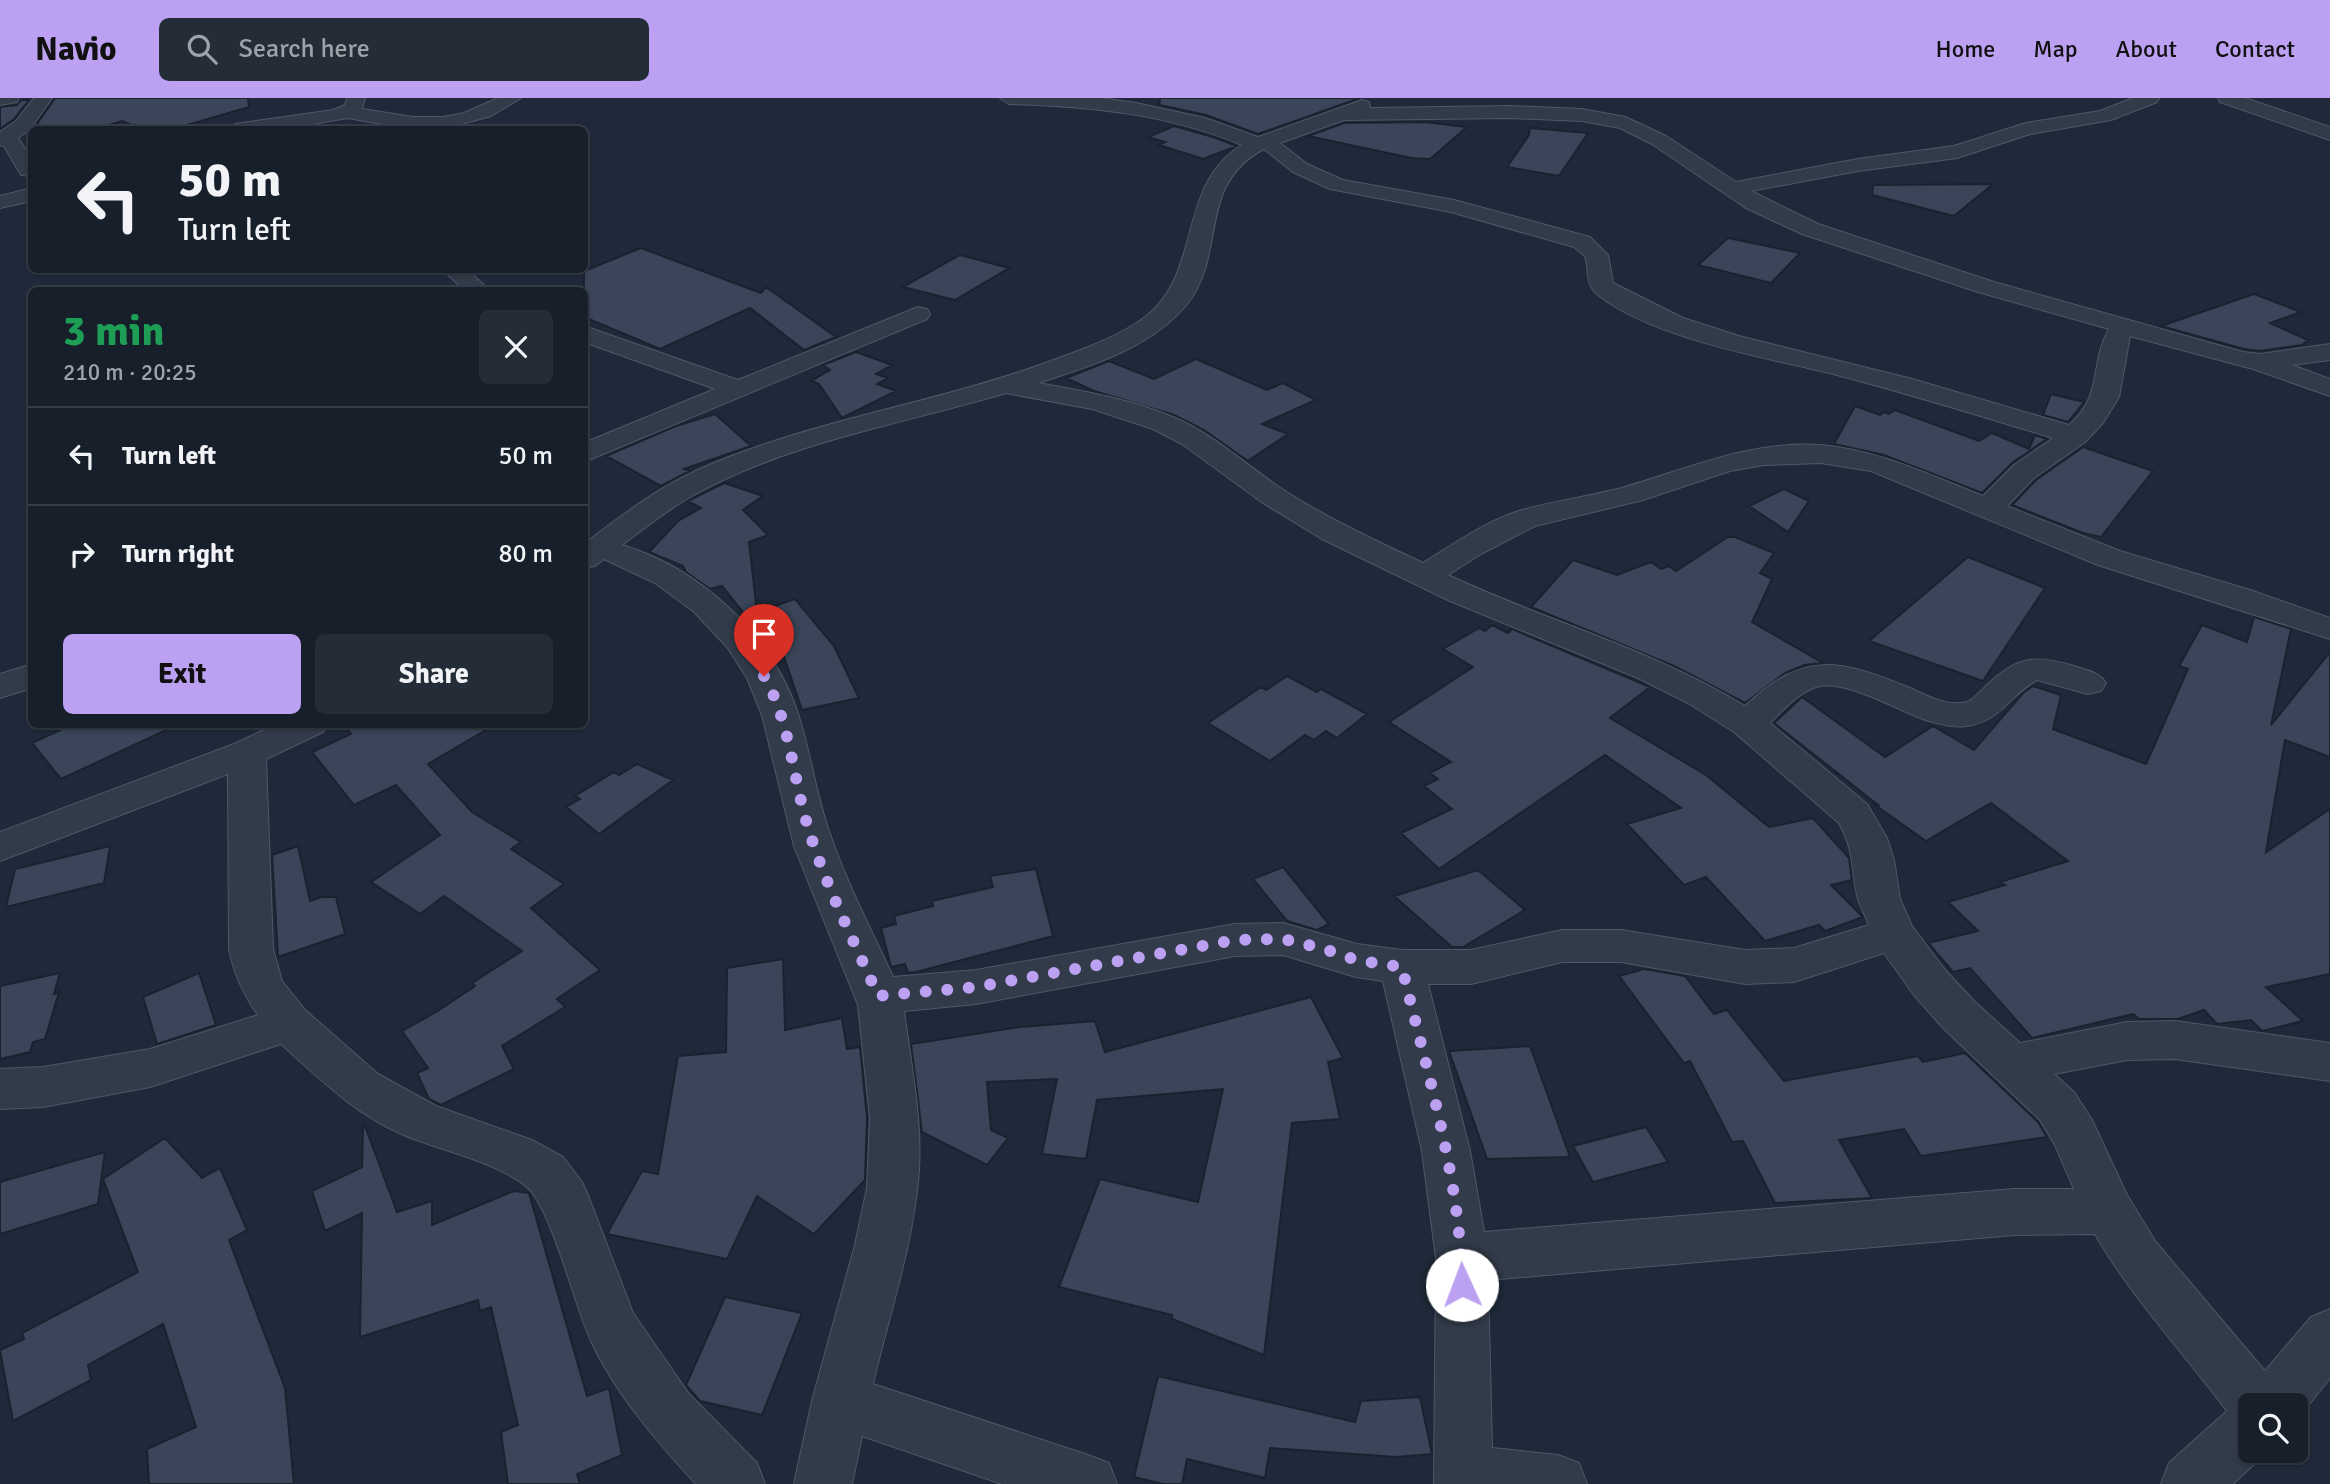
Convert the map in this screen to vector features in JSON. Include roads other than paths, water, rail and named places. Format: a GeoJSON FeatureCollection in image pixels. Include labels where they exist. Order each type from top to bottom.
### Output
{"type":"FeatureCollection","features":[{"type":"Feature","properties":{"kind":"street"},"geometry":{"type":"LineString","coordinates":[[0,99],[10,98]]}},
{"type":"Feature","properties":{"kind":"street"},"geometry":{"type":"LineString","coordinates":[[2,139],[23,125],[43,98]]}},
{"type":"Feature","properties":{"kind":"street"},"geometry":{"type":"LineString","coordinates":[[254,126],[352,105],[396,121],[443,124],[476,118],[512,98]]}},
{"type":"Feature","properties":{"kind":"street"},"geometry":{"type":"LineString","coordinates":[[1009,98],[1105,103],[1164,112],[1262,142],[1300,169],[1337,185],[1454,206],[1582,242],[1596,251],[1600,261],[1598,275],[1603,286],[1624,299],[1706,337],[1910,385],[2075,436]]}},
{"type":"Feature","properties":{"kind":"street"},"geometry":{"type":"LineString","coordinates":[[592,553],[673,495],[721,470],[778,449],[1004,385],[1097,352],[1161,318],[1185,291],[1199,251],[1211,187],[1218,175],[1234,160],[1262,142],[1328,112],[1384,98]]}},
{"type":"Feature","properties":{"kind":"street"},"geometry":{"type":"LineString","coordinates":[[1730,189],[1858,165],[1957,152],[2026,129],[2104,116],[2150,98]]}},
{"type":"Feature","properties":{"kind":"street"},"geometry":{"type":"LineString","coordinates":[[2227,98],[2330,134]]}},
{"type":"Feature","properties":{"kind":"street"},"geometry":{"type":"LineString","coordinates":[[1328,112],[1479,112],[1602,118],[1625,123],[1659,140],[1730,189],[1780,217],[1810,229],[1986,286],[2209,352],[2260,362],[2330,388]]}},
{"type":"Feature","properties":{"kind":"street"},"geometry":{"type":"LineString","coordinates":[[2,139],[12,142],[24,172]]}},
{"type":"Feature","properties":{"kind":"street"},"geometry":{"type":"LineString","coordinates":[[0,202],[28,195]]}},
{"type":"Feature","properties":{"kind":"street"},"geometry":{"type":"LineString","coordinates":[[458,273],[474,287]]}},
{"type":"Feature","properties":{"kind":"street"},"geometry":{"type":"LineString","coordinates":[[588,452],[918,314]]}},
{"type":"Feature","properties":{"kind":"street"},"geometry":{"type":"LineString","coordinates":[[1987,509],[2027,469],[2075,436],[2098,411],[2109,391],[2116,337],[2123,326]]}},
{"type":"Feature","properties":{"kind":"street"},"geometry":{"type":"LineString","coordinates":[[588,334],[739,389]]}},
{"type":"Feature","properties":{"kind":"street"},"geometry":{"type":"LineString","coordinates":[[2260,362],[2330,352]]}},
{"type":"Feature","properties":{"kind":"street"},"geometry":{"type":"LineString","coordinates":[[1004,385],[1097,402],[1163,423],[1192,438],[1274,497],[1321,525],[1499,610],[1650,670],[1700,695],[1747,724],[1802,768],[1853,814],[1867,838],[1874,860],[1879,899],[1894,934],[1930,983],[1959,1015],[2057,1106],[2075,1135],[2109,1211],[2137,1258],[2203,1335],[2248,1393]]}},
{"type":"Feature","properties":{"kind":"street"},"geometry":{"type":"LineString","coordinates":[[1424,576],[1470,547],[1524,519],[1619,498],[1724,464],[1764,456],[1821,454],[1868,462],[1900,472],[2109,558],[2238,597],[2330,629]]}},
{"type":"Feature","properties":{"kind":"street"},"geometry":{"type":"LineString","coordinates":[[592,553],[626,555],[658,569],[692,593],[726,624],[755,660],[777,703],[788,738],[804,815],[831,891],[878,996],[891,1089],[894,1170],[883,1239],[840,1401],[823,1484]]}},
{"type":"Feature","properties":{"kind":"street"},"geometry":{"type":"LineString","coordinates":[[1747,724],[1784,691],[1810,677],[1830,676],[1861,682],[1936,711],[1968,715],[1982,709],[2004,687],[2031,670],[2046,671],[2088,683]]}},
{"type":"Feature","properties":{"kind":"street"},"geometry":{"type":"LineString","coordinates":[[0,687],[28,676]]}},
{"type":"Feature","properties":{"kind":"street"},"geometry":{"type":"LineString","coordinates":[[0,847],[247,753],[301,728]]}},
{"type":"Feature","properties":{"kind":"street"},"geometry":{"type":"LineString","coordinates":[[247,753],[251,948],[255,969],[264,990],[289,1023],[361,1088],[419,1120],[515,1155],[545,1172],[564,1198],[612,1328],[669,1414],[736,1484]]}},
{"type":"Feature","properties":{"kind":"street"},"geometry":{"type":"LineString","coordinates":[[878,996],[976,987],[1235,940],[1283,939],[1356,960],[1402,967],[1471,967],[1562,946],[1621,946],[1745,967],[1794,965],[1894,934]]}},
{"type":"Feature","properties":{"kind":"street"},"geometry":{"type":"LineString","coordinates":[[1402,967],[1446,1151],[1462,1258],[1463,1479],[1558,1484]]}},
{"type":"Feature","properties":{"kind":"street"},"geometry":{"type":"LineString","coordinates":[[0,1089],[44,1087],[150,1068],[289,1023]]}},
{"type":"Feature","properties":{"kind":"street"},"geometry":{"type":"LineString","coordinates":[[2013,1063],[2127,1041],[2175,1040],[2322,1052]]}},
{"type":"Feature","properties":{"kind":"street"},"geometry":{"type":"LineString","coordinates":[[1462,1258],[2014,1212],[2109,1211]]}},
{"type":"Feature","properties":{"kind":"street"},"geometry":{"type":"LineString","coordinates":[[2283,1393],[2330,1335]]}},
{"type":"Feature","properties":{"kind":"street"},"geometry":{"type":"LineString","coordinates":[[840,1401],[1088,1484]]}},
{"type":"Feature","properties":{"kind":"street"},"geometry":{"type":"LineString","coordinates":[[2190,1484],[2238,1440]]}}]}
